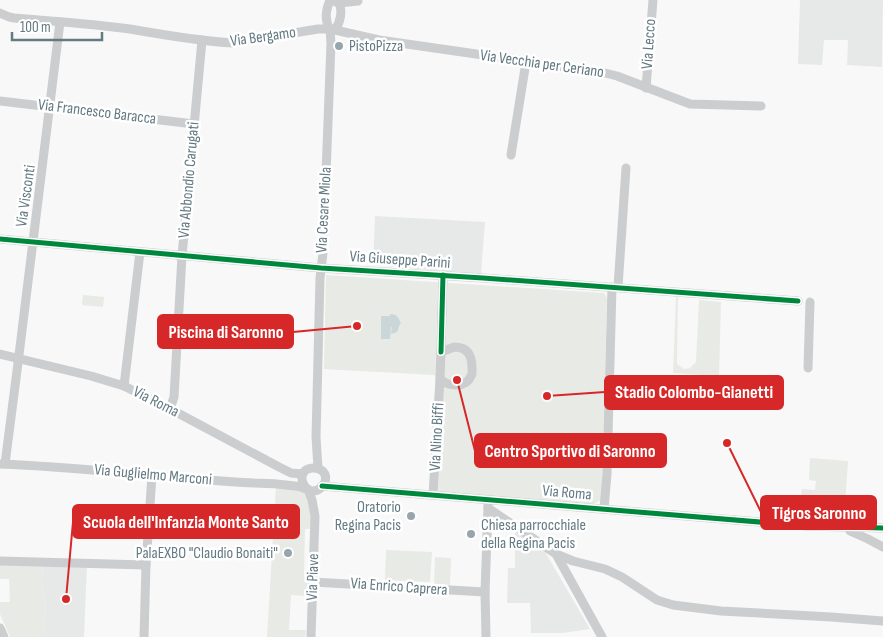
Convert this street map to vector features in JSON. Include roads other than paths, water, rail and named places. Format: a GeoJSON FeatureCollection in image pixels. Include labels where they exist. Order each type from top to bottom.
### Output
{"type":"FeatureCollection","features":[{"type":"Feature","properties":{"kind":"street","name":"Via Lecco"},"geometry":{"type":"LineString","coordinates":[[646,88],[653,0]]}},
{"type":"Feature","properties":{"kind":"street","name":"Via Bergamo"},"geometry":{"type":"LineString","coordinates":[[334,2],[358,1]]}},
{"type":"Feature","properties":{"kind":"street","name":"Via Bergamo"},"geometry":{"type":"LineString","coordinates":[[0,13],[14,18],[122,28],[165,36],[234,42],[333,26],[358,1]]}},
{"type":"Feature","properties":{"kind":"street"},"geometry":{"type":"LineString","coordinates":[[334,2],[341,8],[333,26],[326,9],[328,5],[334,2]]}},
{"type":"Feature","properties":{"kind":"street","name":"Via Visconti"},"geometry":{"type":"LineString","coordinates":[[2,464],[18,358],[60,22]]}},
{"type":"Feature","properties":{"kind":"street","name":"Via Vecchia per Ceriano"},"geometry":{"type":"LineString","coordinates":[[333,26],[349,34],[379,40],[601,72],[690,104],[761,106]]}},
{"type":"Feature","properties":{"kind":"street","name":"Via Cesare Miola"},"geometry":{"type":"LineString","coordinates":[[314,468],[316,437],[316,318],[323,253],[333,26]]}},
{"type":"Feature","properties":{"kind":"street","name":"Via Abbondio Carugati"},"geometry":{"type":"LineString","coordinates":[[170,409],[174,397],[182,256],[202,40]]}},
{"type":"Feature","properties":{"kind":"street"},"geometry":{"type":"LineString","coordinates":[[511,154],[526,62]]}},
{"type":"Feature","properties":{"kind":"street","name":"Via Francesco Baracca"},"geometry":{"type":"LineString","coordinates":[[0,100],[194,124]]}},
{"type":"Feature","properties":{"kind":"street"},"geometry":{"type":"LineString","coordinates":[[604,509],[615,287],[626,168]]}},
{"type":"Feature","properties":{"kind":"street","name":"Via Giuseppe Parini"},"geometry":{"type":"LineString","coordinates":[[0,239],[321,268],[798,301]]}},
{"type":"Feature","properties":{"kind":"street"},"geometry":{"type":"LineString","coordinates":[[124,386],[140,252]]}},
{"type":"Feature","properties":{"kind":"street","name":"Via Nino Biffi"},"geometry":{"type":"LineString","coordinates":[[433,495],[440,379],[443,275]]}},
{"type":"Feature","properties":{"kind":"street"},"geometry":{"type":"LineString","coordinates":[[808,368],[810,302]]}},
{"type":"Feature","properties":{"kind":"street","name":"Via Nino Biffi"},"geometry":{"type":"LineString","coordinates":[[440,379],[451,385],[459,385],[471,378],[472,372],[472,361],[466,351],[454,347],[441,352]]}},
{"type":"Feature","properties":{"kind":"street","name":"Via Roma"},"geometry":{"type":"LineString","coordinates":[[0,354],[124,386],[291,473],[303,474]]}},
{"type":"Feature","properties":{"kind":"street","name":"Via Guglielmo Marconi"},"geometry":{"type":"LineString","coordinates":[[2,464],[279,484],[307,489]]}},
{"type":"Feature","properties":{"kind":"street"},"geometry":{"type":"LineString","coordinates":[[314,468],[322,471],[322,485],[313,491],[307,489],[302,480],[305,471],[314,468]]}},
{"type":"Feature","properties":{"kind":"street"},"geometry":{"type":"LineString","coordinates":[[144,637],[146,565],[152,475]]}},
{"type":"Feature","properties":{"kind":"street","name":"Via Roma"},"geometry":{"type":"LineString","coordinates":[[322,485],[433,495],[488,504],[604,509],[818,527]]}},
{"type":"Feature","properties":{"kind":"street","name":"Via Piave"},"geometry":{"type":"LineString","coordinates":[[311,637],[315,516],[322,485]]}},
{"type":"Feature","properties":{"kind":"street","name":"Via Piave"},"geometry":{"type":"LineString","coordinates":[[307,489],[312,500],[315,516]]}},
{"type":"Feature","properties":{"kind":"street"},"geometry":{"type":"LineString","coordinates":[[488,504],[556,554],[573,561],[605,569],[622,577],[657,600],[673,605],[721,611],[883,621]]}},
{"type":"Feature","properties":{"kind":"street"},"geometry":{"type":"LineString","coordinates":[[486,637],[485,592],[488,504]]}},
{"type":"Feature","properties":{"kind":"street"},"geometry":{"type":"LineString","coordinates":[[818,527],[883,528]]}},
{"type":"Feature","properties":{"kind":"street"},"geometry":{"type":"LineString","coordinates":[[818,527],[883,533]]}},
{"type":"Feature","properties":{"kind":"street"},"geometry":{"type":"LineString","coordinates":[[850,531],[883,547]]}},
{"type":"Feature","properties":{"kind":"street"},"geometry":{"type":"LineString","coordinates":[[556,554],[602,637]]}},
{"type":"Feature","properties":{"kind":"street"},"geometry":{"type":"LineString","coordinates":[[0,561],[146,565]]}},
{"type":"Feature","properties":{"kind":"street","name":"Via Enrico Caprera"},"geometry":{"type":"LineString","coordinates":[[313,582],[485,592]]}},
{"type":"Feature","properties":{"kind":"street"},"geometry":{"type":"LineString","coordinates":[[0,628],[4,637]]}},
{"type":"Feature","properties":{"kind":"place","name":"PistoPizza"},"geometry":{"type":"Point","coordinates":[339,46]}},
{"type":"Feature","properties":{"kind":"place","name":"Piscina di Saronno"},"geometry":{"type":"Point","coordinates":[357,326]}},
{"type":"Feature","properties":{"kind":"place","name":"Centro Sportivo di Saronno"},"geometry":{"type":"Point","coordinates":[457,380]}},
{"type":"Feature","properties":{"kind":"place","name":"Stadio Colombo-Gianetti"},"geometry":{"type":"Point","coordinates":[547,396]}},
{"type":"Feature","properties":{"kind":"place","name":"Tigros Saronno"},"geometry":{"type":"Point","coordinates":[727,443]}},
{"type":"Feature","properties":{"kind":"place","name":"Oratorio Regina Pacis"},"geometry":{"type":"Point","coordinates":[411,516]}},
{"type":"Feature","properties":{"kind":"place","name":"Chiesa parrocchiale della Regina Pacis"},"geometry":{"type":"Point","coordinates":[471,534]}},
{"type":"Feature","properties":{"kind":"place","name":"PalaEXBO \"Claudio Bonaiti\""},"geometry":{"type":"Point","coordinates":[288,553]}},
{"type":"Feature","properties":{"kind":"place","name":"Scuola dell'Infanzia Monte Santo"},"geometry":{"type":"Point","coordinates":[66,599]}}]}
